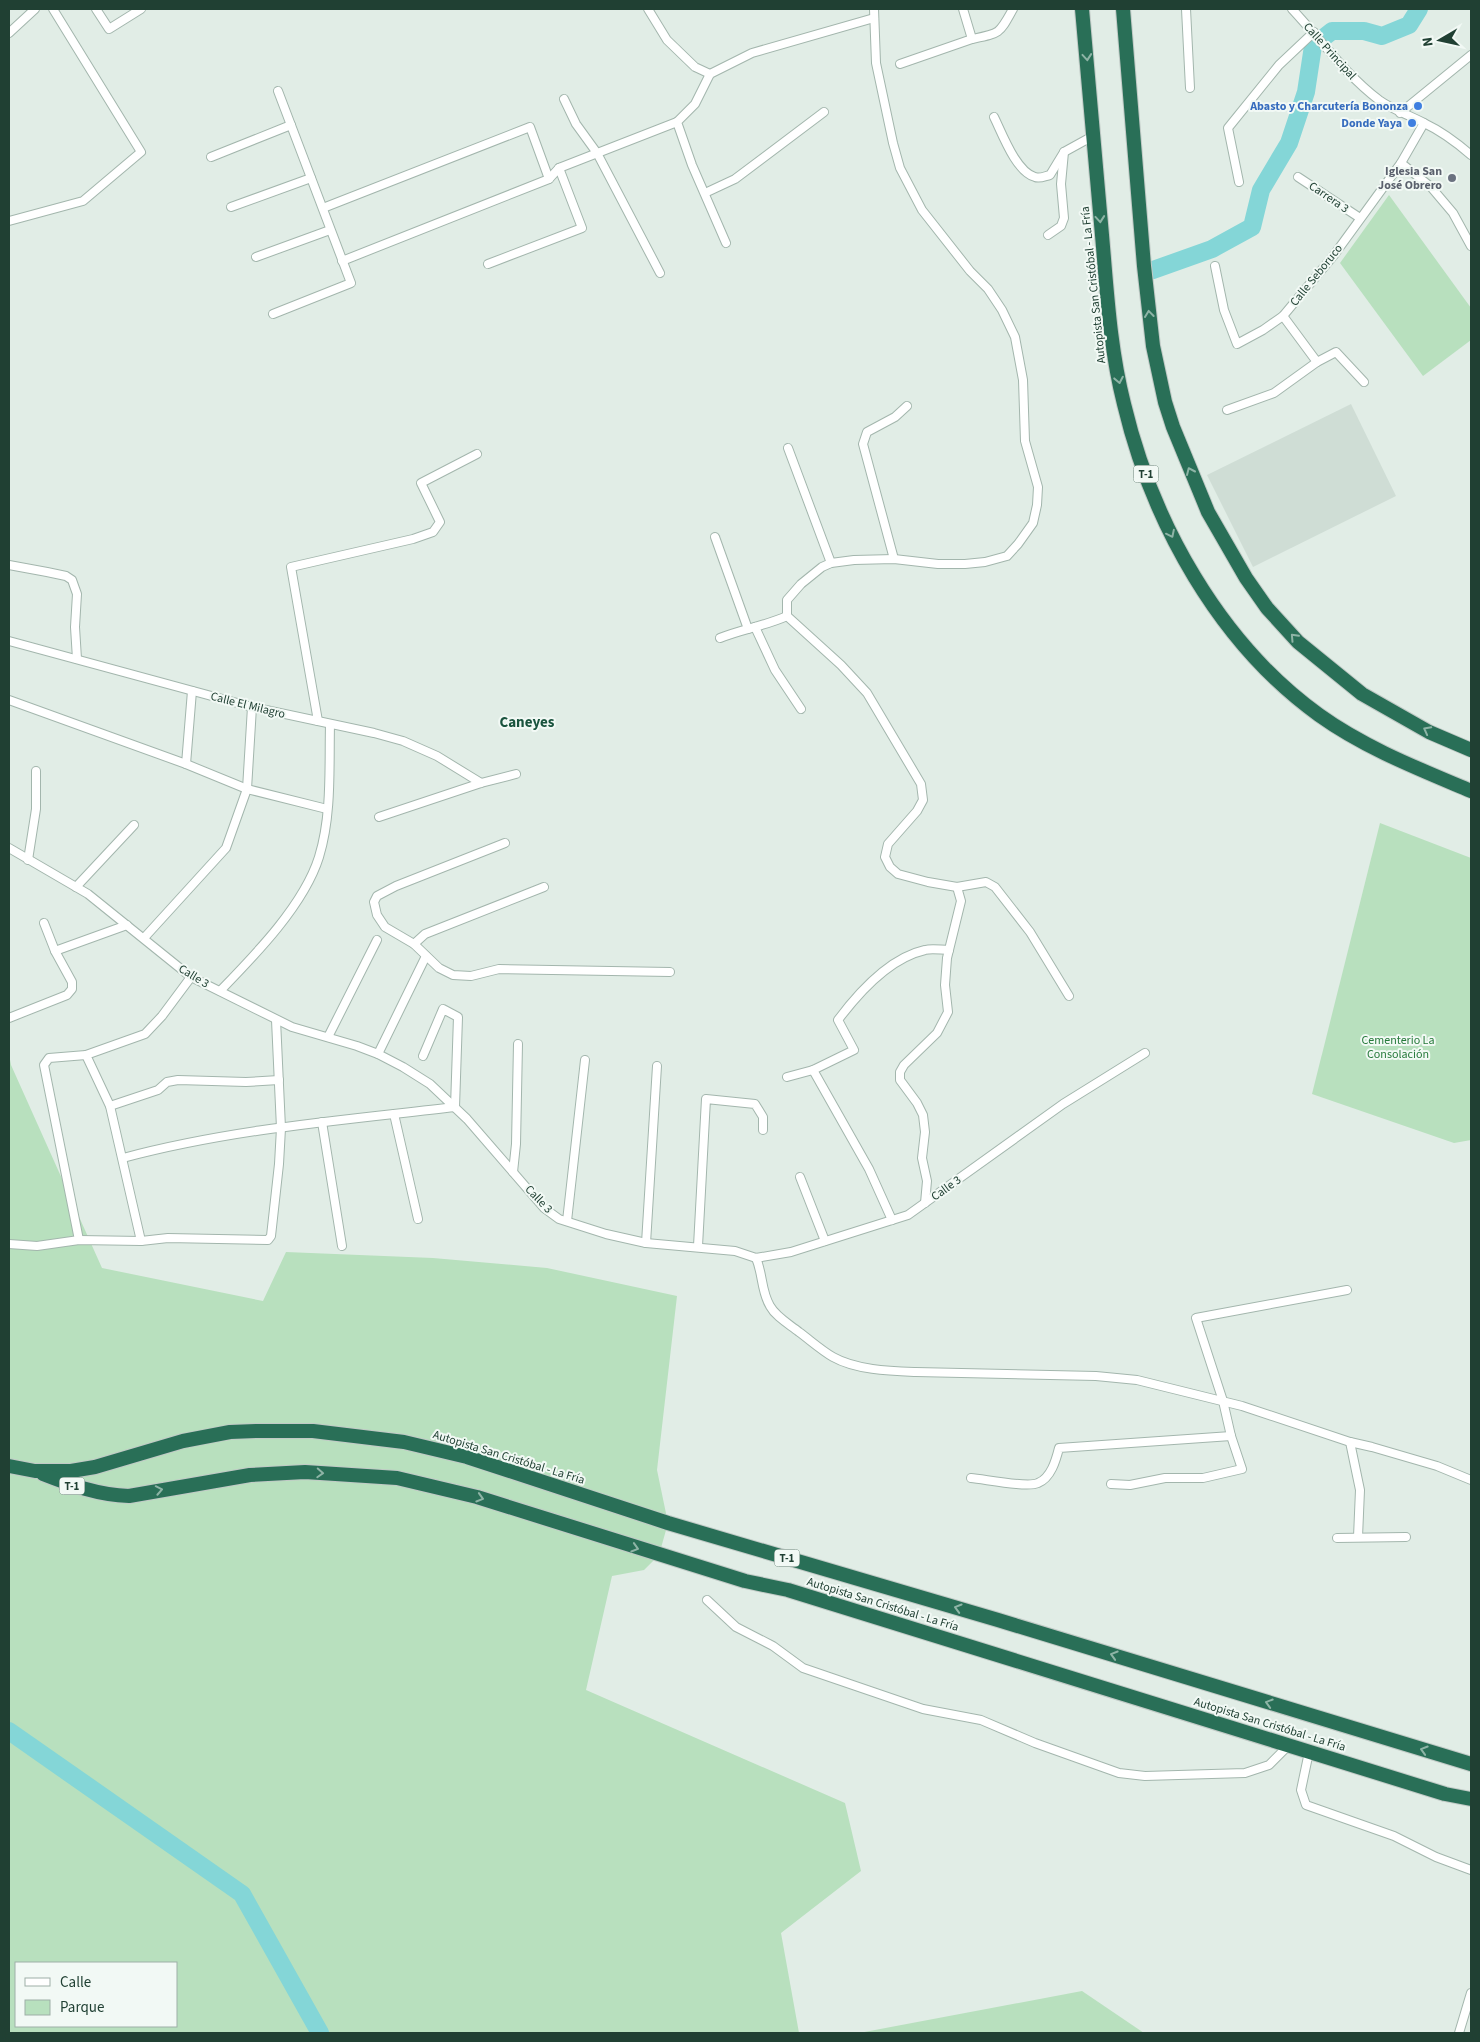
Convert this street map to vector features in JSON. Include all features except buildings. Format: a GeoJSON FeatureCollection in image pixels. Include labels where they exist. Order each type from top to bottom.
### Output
{"type":"FeatureCollection","features":[{"type":"Feature","properties":{"kind":"highway","name":"Autopista San Cristóbal - La Fría"},"geometry":{"type":"LineString","coordinates":[[1082,9],[1111,341],[1124,405],[1156,503],[1189,567],[1206,595],[1257,658],[1290,692],[1320,715],[1365,742],[1398,760],[1471,791]]}},
{"type":"Feature","properties":{"kind":"highway"},"geometry":{"type":"LineString","coordinates":[[1123,9],[1143,256],[1153,346],[1165,402],[1173,427],[1208,512],[1262,600],[1298,642],[1362,694],[1429,732],[1471,750]]}},
{"type":"Feature","properties":{"kind":"highway","name":"Autopista San Cristóbal - La Fría"},"geometry":{"type":"LineString","coordinates":[[35,1471],[71,1471],[95,1467],[183,1441],[230,1432],[313,1431],[404,1442],[467,1457],[668,1523],[998,1620],[1471,1764]]}},
{"type":"Feature","properties":{"kind":"highway","name":"T-1"},"geometry":{"type":"LineString","coordinates":[[9,1466],[35,1471]]}},
{"type":"Feature","properties":{"kind":"highway","name":"Autopista San Cristóbal - La Fría"},"geometry":{"type":"LineString","coordinates":[[35,1471],[73,1486],[111,1496],[129,1496],[250,1474],[305,1472],[369,1475],[425,1484],[477,1497],[745,1581],[788,1590],[1288,1746],[1445,1794],[1471,1800]]}},
{"type":"Feature","properties":{"kind":"street"},"geometry":{"type":"LineString","coordinates":[[9,33],[36,9]]}},
{"type":"Feature","properties":{"kind":"street"},"geometry":{"type":"LineString","coordinates":[[9,221],[83,201],[141,152],[53,9]]}},
{"type":"Feature","properties":{"kind":"street"},"geometry":{"type":"LineString","coordinates":[[96,9],[109,29],[141,9]]}},
{"type":"Feature","properties":{"kind":"street"},"geometry":{"type":"LineString","coordinates":[[648,9],[667,40],[695,66],[710,74]]}},
{"type":"Feature","properties":{"kind":"street"},"geometry":{"type":"LineString","coordinates":[[874,9],[876,63],[900,168],[922,210],[970,271],[988,290],[1002,310],[1015,337],[1022,380],[1025,441],[1038,487],[1037,505],[1033,523],[1007,556],[985,562],[956,564],[894,559],[854,560],[832,563],[822,567],[801,584],[787,600],[787,616],[841,665],[866,693],[921,784],[923,800],[917,811],[888,844],[885,857],[890,867],[898,874],[910,878],[957,887],[986,882],[995,886],[1030,932],[1068,996]]}},
{"type":"Feature","properties":{"kind":"street"},"geometry":{"type":"LineString","coordinates":[[963,9],[972,39]]}},
{"type":"Feature","properties":{"kind":"street"},"geometry":{"type":"LineString","coordinates":[[900,64],[972,39],[998,33],[1004,27],[1012,9]]}},
{"type":"Feature","properties":{"kind":"street"},"geometry":{"type":"LineString","coordinates":[[1186,9],[1190,88]]}},
{"type":"Feature","properties":{"kind":"street","name":"Calle Principal"},"geometry":{"type":"LineString","coordinates":[[1292,9],[1314,32],[1334,59],[1360,84],[1381,101],[1400,112],[1424,122],[1454,140],[1471,155]]}},
{"type":"Feature","properties":{"kind":"street"},"geometry":{"type":"LineString","coordinates":[[342,261],[549,179],[559,168],[677,122],[695,104],[710,74],[752,53],[874,18]]}},
{"type":"Feature","properties":{"kind":"street"},"geometry":{"type":"LineString","coordinates":[[1239,182],[1228,128],[1279,65],[1314,32]]}},
{"type":"Feature","properties":{"kind":"street"},"geometry":{"type":"LineString","coordinates":[[1400,112],[1471,55]]}},
{"type":"Feature","properties":{"kind":"street"},"geometry":{"type":"LineString","coordinates":[[273,314],[352,283],[330,230],[278,90]]}},
{"type":"Feature","properties":{"kind":"street"},"geometry":{"type":"LineString","coordinates":[[564,98],[576,124],[597,152],[660,273]]}},
{"type":"Feature","properties":{"kind":"street"},"geometry":{"type":"LineString","coordinates":[[705,193],[735,179],[824,112]]}},
{"type":"Feature","properties":{"kind":"street"},"geometry":{"type":"LineString","coordinates":[[994,116],[1015,159],[1029,174],[1040,178],[1050,175],[1064,152],[1093,136]]}},
{"type":"Feature","properties":{"kind":"street"},"geometry":{"type":"LineString","coordinates":[[677,122],[684,147],[726,243]]}},
{"type":"Feature","properties":{"kind":"street","name":"Calle Seboruco"},"geometry":{"type":"LineString","coordinates":[[1215,266],[1224,310],[1237,344],[1263,330],[1283,316],[1334,255],[1401,163],[1424,122]]}},
{"type":"Feature","properties":{"kind":"street"},"geometry":{"type":"LineString","coordinates":[[211,157],[290,125]]}},
{"type":"Feature","properties":{"kind":"street"},"geometry":{"type":"LineString","coordinates":[[323,208],[530,127],[549,179]]}},
{"type":"Feature","properties":{"kind":"street"},"geometry":{"type":"LineString","coordinates":[[1048,235],[1061,226],[1064,218],[1061,184],[1064,152]]}},
{"type":"Feature","properties":{"kind":"street"},"geometry":{"type":"LineString","coordinates":[[1401,163],[1431,187],[1453,214],[1471,246]]}},
{"type":"Feature","properties":{"kind":"street"},"geometry":{"type":"LineString","coordinates":[[488,264],[582,228],[559,168]]}},
{"type":"Feature","properties":{"kind":"street","name":"Carrera 3"},"geometry":{"type":"LineString","coordinates":[[1298,177],[1360,218]]}},
{"type":"Feature","properties":{"kind":"street"},"geometry":{"type":"LineString","coordinates":[[231,207],[311,178]]}},
{"type":"Feature","properties":{"kind":"street"},"geometry":{"type":"LineString","coordinates":[[256,257],[330,230]]}},
{"type":"Feature","properties":{"kind":"street"},"geometry":{"type":"LineString","coordinates":[[1283,316],[1317,362]]}},
{"type":"Feature","properties":{"kind":"street"},"geometry":{"type":"LineString","coordinates":[[1227,410],[1274,393],[1317,362],[1336,352],[1364,382]]}},
{"type":"Feature","properties":{"kind":"street"},"geometry":{"type":"LineString","coordinates":[[894,559],[863,444],[867,432],[895,417],[906,406]]}},
{"type":"Feature","properties":{"kind":"street"},"geometry":{"type":"LineString","coordinates":[[788,448],[832,563]]}},
{"type":"Feature","properties":{"kind":"street"},"geometry":{"type":"LineString","coordinates":[[318,721],[291,567],[413,539],[433,532],[440,522],[421,483],[477,454]]}},
{"type":"Feature","properties":{"kind":"street"},"geometry":{"type":"LineString","coordinates":[[715,537],[752,628],[775,670],[801,709]]}},
{"type":"Feature","properties":{"kind":"street"},"geometry":{"type":"LineString","coordinates":[[9,565],[66,576],[72,580],[76,594],[75,627],[77,659]]}},
{"type":"Feature","properties":{"kind":"street"},"geometry":{"type":"LineString","coordinates":[[720,638],[787,616]]}},
{"type":"Feature","properties":{"kind":"street","name":"Calle El Milagro"},"geometry":{"type":"LineString","coordinates":[[9,641],[252,707],[374,733],[420,747],[481,783]]}},
{"type":"Feature","properties":{"kind":"street"},"geometry":{"type":"LineString","coordinates":[[186,764],[192,691]]}},
{"type":"Feature","properties":{"kind":"street"},"geometry":{"type":"LineString","coordinates":[[9,700],[186,764],[247,790],[327,809]]}},
{"type":"Feature","properties":{"kind":"street"},"geometry":{"type":"LineString","coordinates":[[144,938],[226,848],[247,790],[252,707]]}},
{"type":"Feature","properties":{"kind":"street"},"geometry":{"type":"LineString","coordinates":[[220,991],[277,928],[304,890],[319,858],[327,809],[330,724]]}},
{"type":"Feature","properties":{"kind":"street"},"geometry":{"type":"LineString","coordinates":[[28,860],[36,809],[36,771]]}},
{"type":"Feature","properties":{"kind":"street"},"geometry":{"type":"LineString","coordinates":[[379,817],[481,783],[516,774]]}},
{"type":"Feature","properties":{"kind":"street"},"geometry":{"type":"LineString","coordinates":[[76,887],[134,825]]}},
{"type":"Feature","properties":{"kind":"street"},"geometry":{"type":"LineString","coordinates":[[505,843],[396,886],[376,897],[375,912],[382,923],[414,944],[446,973],[458,977],[499,969],[670,972]]}},
{"type":"Feature","properties":{"kind":"street","name":"Calle 3"},"geometry":{"type":"LineString","coordinates":[[9,848],[76,887],[144,938],[157,952],[191,978],[292,1027],[378,1054],[403,1066],[430,1084],[455,1108],[544,1208],[559,1219],[606,1234],[646,1243],[698,1246],[735,1251],[756,1258],[791,1252],[908,1215],[1062,1104],[1145,1053]]}},
{"type":"Feature","properties":{"kind":"street"},"geometry":{"type":"LineString","coordinates":[[414,944],[425,934],[544,887]]}},
{"type":"Feature","properties":{"kind":"street"},"geometry":{"type":"LineString","coordinates":[[925,1203],[927,1181],[922,1158],[925,1132],[924,1115],[900,1080],[900,1072],[904,1065],[937,1033],[948,1012],[945,985],[949,950],[958,921],[961,901],[957,887]]}},
{"type":"Feature","properties":{"kind":"street"},"geometry":{"type":"LineString","coordinates":[[9,1018],[71,992],[72,982],[55,951],[44,922]]}},
{"type":"Feature","properties":{"kind":"street"},"geometry":{"type":"LineString","coordinates":[[55,951],[127,925]]}},
{"type":"Feature","properties":{"kind":"street"},"geometry":{"type":"LineString","coordinates":[[328,1037],[377,940]]}},
{"type":"Feature","properties":{"kind":"street"},"geometry":{"type":"LineString","coordinates":[[788,1077],[813,1070],[854,1050],[838,1020],[852,1000],[894,962],[926,950],[949,950]]}},
{"type":"Feature","properties":{"kind":"street"},"geometry":{"type":"LineString","coordinates":[[378,1054],[426,956]]}},
{"type":"Feature","properties":{"kind":"street"},"geometry":{"type":"LineString","coordinates":[[79,1240],[44,1065],[49,1058],[86,1055],[145,1034],[162,1016],[191,978]]}},
{"type":"Feature","properties":{"kind":"street"},"geometry":{"type":"LineString","coordinates":[[123,1158],[196,1140],[322,1122],[455,1108],[458,1017],[442,1009],[423,1056]]}},
{"type":"Feature","properties":{"kind":"street"},"geometry":{"type":"LineString","coordinates":[[9,1244],[37,1246],[79,1240],[141,1241],[168,1238],[268,1240],[271,1236],[281,1128],[276,1020]]}},
{"type":"Feature","properties":{"kind":"street"},"geometry":{"type":"LineString","coordinates":[[513,1172],[516,1144],[518,1044]]}},
{"type":"Feature","properties":{"kind":"street"},"geometry":{"type":"LineString","coordinates":[[86,1055],[110,1106],[141,1241]]}},
{"type":"Feature","properties":{"kind":"street"},"geometry":{"type":"LineString","coordinates":[[567,1221],[585,1060]]}},
{"type":"Feature","properties":{"kind":"street"},"geometry":{"type":"LineString","coordinates":[[646,1243],[657,1066]]}},
{"type":"Feature","properties":{"kind":"street"},"geometry":{"type":"LineString","coordinates":[[813,1070],[869,1169],[892,1220]]}},
{"type":"Feature","properties":{"kind":"street"},"geometry":{"type":"LineString","coordinates":[[110,1106],[158,1090],[168,1082],[178,1080],[246,1082],[279,1080]]}},
{"type":"Feature","properties":{"kind":"street"},"geometry":{"type":"LineString","coordinates":[[698,1246],[706,1099],[755,1104],[763,1117],[763,1130]]}},
{"type":"Feature","properties":{"kind":"street"},"geometry":{"type":"LineString","coordinates":[[394,1114],[418,1219]]}},
{"type":"Feature","properties":{"kind":"street"},"geometry":{"type":"LineString","coordinates":[[322,1122],[342,1246]]}},
{"type":"Feature","properties":{"kind":"street"},"geometry":{"type":"LineString","coordinates":[[800,1177],[825,1241]]}},
{"type":"Feature","properties":{"kind":"street"},"geometry":{"type":"LineString","coordinates":[[756,1258],[761,1272],[766,1299],[771,1308],[814,1344],[845,1362],[891,1371],[1117,1377],[1137,1380],[1223,1401],[1350,1442],[1437,1466],[1471,1480]]}},
{"type":"Feature","properties":{"kind":"street"},"geometry":{"type":"LineString","coordinates":[[1111,1484],[1130,1484],[1165,1478],[1202,1478],[1242,1469],[1231,1436],[1223,1401],[1196,1318],[1347,1290]]}},
{"type":"Feature","properties":{"kind":"street"},"geometry":{"type":"LineString","coordinates":[[971,1478],[1038,1484],[1055,1464],[1059,1448],[1231,1436]]}},
{"type":"Feature","properties":{"kind":"street"},"geometry":{"type":"LineString","coordinates":[[1350,1442],[1360,1490],[1358,1538]]}},
{"type":"Feature","properties":{"kind":"street"},"geometry":{"type":"LineString","coordinates":[[1337,1538],[1406,1537]]}},
{"type":"Feature","properties":{"kind":"street"},"geometry":{"type":"LineString","coordinates":[[708,1600],[736,1627],[773,1646],[803,1668],[923,1709],[981,1720],[1035,1743],[1118,1773],[1145,1776],[1245,1773],[1269,1765],[1288,1746]]}},
{"type":"Feature","properties":{"kind":"street"},"geometry":{"type":"LineString","coordinates":[[1309,1752],[1301,1790],[1306,1805],[1394,1836],[1436,1857],[1471,1870]]}},
{"type":"Feature","properties":{"kind":"street"},"geometry":{"type":"LineString","coordinates":[[1459,2033],[1471,1993]]}},
{"type":"Feature","properties":{"kind":"shaded area"},"geometry":{"type":"Polygon","coordinates":[[[1351,404],[1396,496],[1253,567],[1207,475],[1351,404]]]}},
{"type":"Feature","properties":{"kind":"green space"},"geometry":{"type":"Polygon","coordinates":[[[1389,195],[1471,308],[1471,340],[1423,376],[1340,263],[1389,195]]]}},
{"type":"Feature","properties":{"kind":"green space","name":"Cementerio La Consolación"},"geometry":{"type":"Polygon","coordinates":[[[1380,823],[1471,858],[1471,1140],[1454,1143],[1312,1094],[1380,823]]]}},
{"type":"Feature","properties":{"kind":"green space"},"geometry":{"type":"Polygon","coordinates":[[[9,1054],[11,1065],[102,1268],[263,1301],[286,1252],[433,1258],[547,1268],[677,1296],[657,1470],[668,1523],[659,1555],[644,1570],[612,1576],[586,1690],[845,1803],[861,1871],[781,1933],[799,2033],[9,2033],[9,1054]]]}},
{"type":"Feature","properties":{"kind":"green space"},"geometry":{"type":"Polygon","coordinates":[[[1082,1991],[1144,2033],[859,2033],[1082,1991]]]}},
{"type":"Feature","properties":{"kind":"waterway"},"geometry":{"type":"LineString","coordinates":[[1153,270],[1212,249],[1252,227],[1261,190],[1289,143],[1306,92],[1313,46],[1332,31],[1364,31],[1382,36],[1409,25],[1419,9]]}},
{"type":"Feature","properties":{"kind":"waterway"},"geometry":{"type":"LineString","coordinates":[[9,1731],[242,1894],[320,2033]]}},
{"type":"Feature","properties":{"kind":"place","name":"Abasto y Charcutería Bononza"},"geometry":{"type":"Point","coordinates":[1418,106]}},
{"type":"Feature","properties":{"kind":"place","name":"Donde Yaya"},"geometry":{"type":"Point","coordinates":[1412,123]}},
{"type":"Feature","properties":{"kind":"place","name":"Iglesia San José Obrero"},"geometry":{"type":"Point","coordinates":[1452,178]}},
{"type":"Feature","properties":{"kind":"district","name":"Caneyes"},"geometry":{"type":"Point","coordinates":[527,722]}}]}
